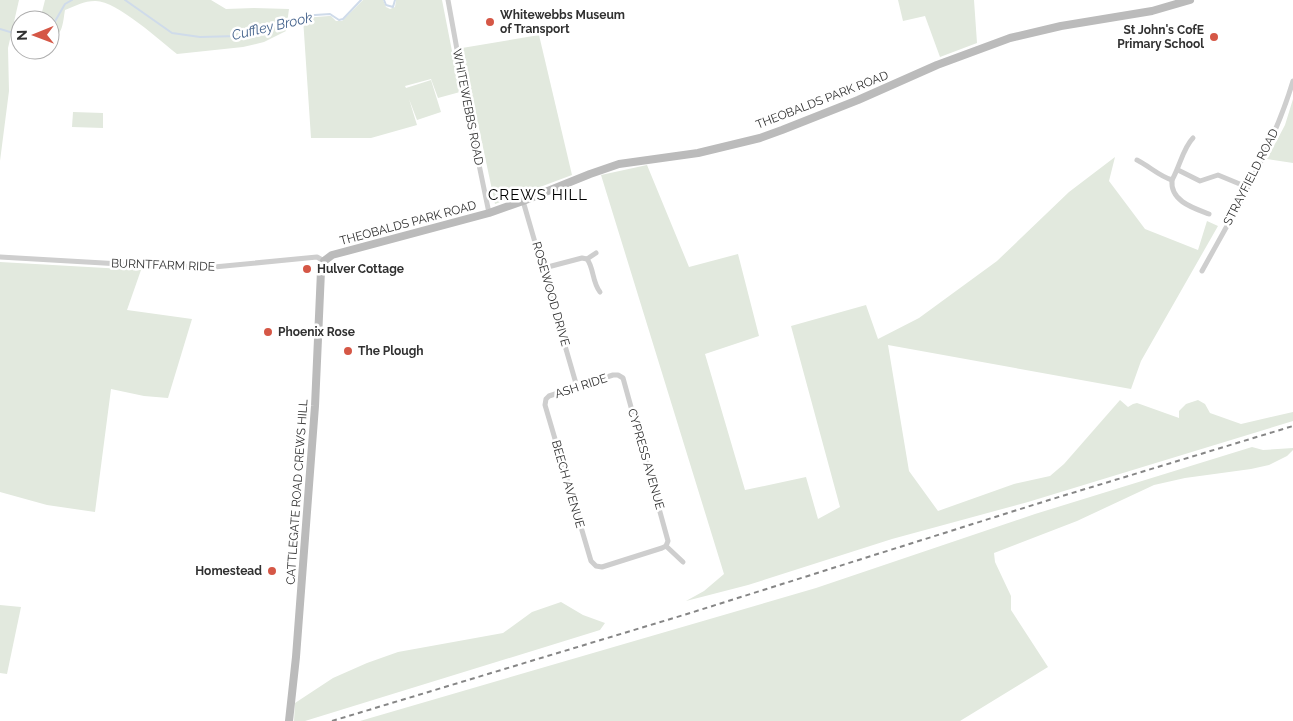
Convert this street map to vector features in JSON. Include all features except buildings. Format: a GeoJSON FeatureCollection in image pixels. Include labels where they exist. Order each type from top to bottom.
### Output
{"type":"FeatureCollection","features":[{"type":"Feature","properties":{"kind":"street","name":"WHITEWEBBS ROAD"},"geometry":{"type":"LineString","coordinates":[[448,0],[489,213]]}},
{"type":"Feature","properties":{"kind":"street","name":"THEOBALDS PARK ROAD"},"geometry":{"type":"LineString","coordinates":[[323,263],[332,255],[345,251],[423,232],[489,213],[619,164],[698,153],[760,138],[858,100],[937,65],[1010,38],[1061,26],[1145,13],[1190,0]]}},
{"type":"Feature","properties":{"kind":"street","name":"STRAYFIELD ROAD"},"geometry":{"type":"LineString","coordinates":[[1202,271],[1277,126],[1293,81]]}},
{"type":"Feature","properties":{"kind":"street"},"geometry":{"type":"LineString","coordinates":[[1193,138],[1186,146],[1178,170],[1172,180],[1172,188],[1176,196],[1186,204],[1209,214]]}},
{"type":"Feature","properties":{"kind":"street"},"geometry":{"type":"LineString","coordinates":[[1138,160],[1151,167],[1157,173],[1172,180]]}},
{"type":"Feature","properties":{"kind":"street"},"geometry":{"type":"LineString","coordinates":[[1178,170],[1200,181],[1218,175],[1247,187]]}},
{"type":"Feature","properties":{"kind":"street","name":"ROSEWOOD DRIVE"},"geometry":{"type":"LineString","coordinates":[[523,201],[577,387]]}},
{"type":"Feature","properties":{"kind":"street"},"geometry":{"type":"LineString","coordinates":[[544,268],[582,258],[587,259],[596,253]]}},
{"type":"Feature","properties":{"kind":"street","name":"BURNTFARM RIDE"},"geometry":{"type":"LineString","coordinates":[[0,257],[138,265],[214,267],[317,256],[323,263]]}},
{"type":"Feature","properties":{"kind":"street"},"geometry":{"type":"LineString","coordinates":[[587,259],[590,263],[596,288],[600,292]]}},
{"type":"Feature","properties":{"kind":"street","name":"CATTLEGATE ROAD CREWS HILL"},"geometry":{"type":"LineString","coordinates":[[290,721],[314,416],[323,263]]}},
{"type":"Feature","properties":{"kind":"street","name":"ASH RIDE"},"geometry":{"type":"LineString","coordinates":[[546,399],[548,396],[618,375]]}},
{"type":"Feature","properties":{"kind":"street","name":"CYPRESS AVENUE"},"geometry":{"type":"LineString","coordinates":[[618,375],[623,378],[626,388],[667,536],[666,546]]}},
{"type":"Feature","properties":{"kind":"street","name":"BEECH AVENUE"},"geometry":{"type":"LineString","coordinates":[[546,399],[545,405],[591,561],[596,566],[602,567],[666,546]]}},
{"type":"Feature","properties":{"kind":"street"},"geometry":{"type":"LineString","coordinates":[[666,546],[682,562]]}},
{"type":"Feature","properties":{"kind":"shaded area"},"geometry":{"type":"Polygon","coordinates":[[[0,0],[19,0],[17,10],[10,10],[10,39],[8,48],[9,91],[0,161],[0,0]]]}},
{"type":"Feature","properties":{"kind":"shaded area"},"geometry":{"type":"Polygon","coordinates":[[[45,0],[211,0],[226,9],[289,9],[286,31],[264,42],[243,47],[177,54],[126,14],[104,2],[91,1],[65,10],[60,32],[60,10],[42,10],[45,0]]]}},
{"type":"Feature","properties":{"kind":"shaded area"},"geometry":{"type":"Polygon","coordinates":[[[363,0],[383,0],[386,7],[390,9],[395,7],[396,0],[442,0],[460,92],[438,98],[431,79],[405,86],[406,88],[431,80],[441,112],[417,120],[409,99],[417,125],[371,138],[311,138],[303,18],[331,16],[336,21],[342,21],[363,0]]]}},
{"type":"Feature","properties":{"kind":"shaded area"},"geometry":{"type":"Polygon","coordinates":[[[898,0],[974,0],[977,43],[940,57],[925,16],[903,21],[898,0]]]}},
{"type":"Feature","properties":{"kind":"shaded area"},"geometry":{"type":"Polygon","coordinates":[[[539,35],[572,175],[495,204],[462,48],[539,35]]]}},
{"type":"Feature","properties":{"kind":"shaded area"},"geometry":{"type":"Polygon","coordinates":[[[1293,99],[1293,163],[1267,159],[1285,125],[1293,99]]]}},
{"type":"Feature","properties":{"kind":"shaded area"},"geometry":{"type":"Polygon","coordinates":[[[73,112],[103,113],[103,128],[72,127],[73,112]]]}},
{"type":"Feature","properties":{"kind":"shaded area"},"geometry":{"type":"Polygon","coordinates":[[[1115,157],[1109,181],[1145,229],[1198,250],[1207,221],[1218,226],[1141,361],[1131,389],[888,345],[909,471],[938,511],[1014,484],[1050,476],[1064,464],[1120,400],[1128,407],[1137,403],[1179,418],[1179,411],[1186,404],[1198,400],[1205,404],[1210,413],[1241,424],[1293,412],[1293,421],[1028,502],[892,539],[748,585],[686,601],[704,591],[724,574],[601,175],[647,165],[689,267],[738,254],[759,336],[705,354],[745,490],[806,477],[818,519],[840,507],[791,326],[866,305],[878,339],[919,318],[997,261],[1069,192],[1115,157]]]}},
{"type":"Feature","properties":{"kind":"shaded area"},"geometry":{"type":"Polygon","coordinates":[[[0,262],[141,270],[127,310],[192,319],[168,398],[144,396],[111,389],[95,512],[47,505],[0,492],[0,262]]]}},
{"type":"Feature","properties":{"kind":"shaded area"},"geometry":{"type":"Polygon","coordinates":[[[1252,447],[1263,450],[1293,448],[1293,450],[1287,456],[1269,465],[1185,478],[1154,485],[1077,521],[994,553],[995,562],[1011,596],[1011,610],[1048,667],[960,721],[360,721],[816,588],[1035,514],[1252,447]]]}},
{"type":"Feature","properties":{"kind":"shaded area"},"geometry":{"type":"Polygon","coordinates":[[[561,602],[583,615],[605,623],[600,630],[305,721],[294,721],[295,703],[333,678],[398,652],[503,633],[532,612],[561,602]]]}},
{"type":"Feature","properties":{"kind":"shaded area"},"geometry":{"type":"Polygon","coordinates":[[[0,605],[21,607],[7,674],[0,673],[0,605]]]}},
{"type":"Feature","properties":{"kind":"waterway","name":"Cuffley Brook"},"geometry":{"type":"LineString","coordinates":[[60,13],[65,4],[72,0]]}},
{"type":"Feature","properties":{"kind":"waterway","name":"Cuffley Brook"},"geometry":{"type":"LineString","coordinates":[[125,0],[172,33],[200,37],[238,36],[300,17],[315,15],[330,14],[339,20],[343,19],[361,0]]}},
{"type":"Feature","properties":{"kind":"waterway","name":"Cuffley Brook"},"geometry":{"type":"LineString","coordinates":[[384,0],[386,5],[393,7],[395,0]]}},
{"type":"Feature","properties":{"kind":"waterway","name":"Cuffley Brook"},"geometry":{"type":"LineString","coordinates":[[0,29],[10,32]]}},
{"type":"Feature","properties":{"kind":"railway"},"geometry":{"type":"LineString","coordinates":[[332,721],[687,614],[1049,500],[1293,426]]}},
{"type":"Feature","properties":{"kind":"place","name":"Whitewebbs Museum of Transport"},"geometry":{"type":"Point","coordinates":[490,22]}},
{"type":"Feature","properties":{"kind":"place","name":"St John's CofE Primary School"},"geometry":{"type":"Point","coordinates":[1214,37]}},
{"type":"Feature","properties":{"kind":"place","name":"Hulver Cottage"},"geometry":{"type":"Point","coordinates":[307,269]}},
{"type":"Feature","properties":{"kind":"place","name":"Phoenix Rose"},"geometry":{"type":"Point","coordinates":[268,332]}},
{"type":"Feature","properties":{"kind":"place","name":"The Plough"},"geometry":{"type":"Point","coordinates":[348,351]}},
{"type":"Feature","properties":{"kind":"place","name":"Homestead"},"geometry":{"type":"Point","coordinates":[272,571]}},
{"type":"Feature","properties":{"kind":"district","name":"CREWS HILL"},"geometry":{"type":"Point","coordinates":[538,195]}}]}
